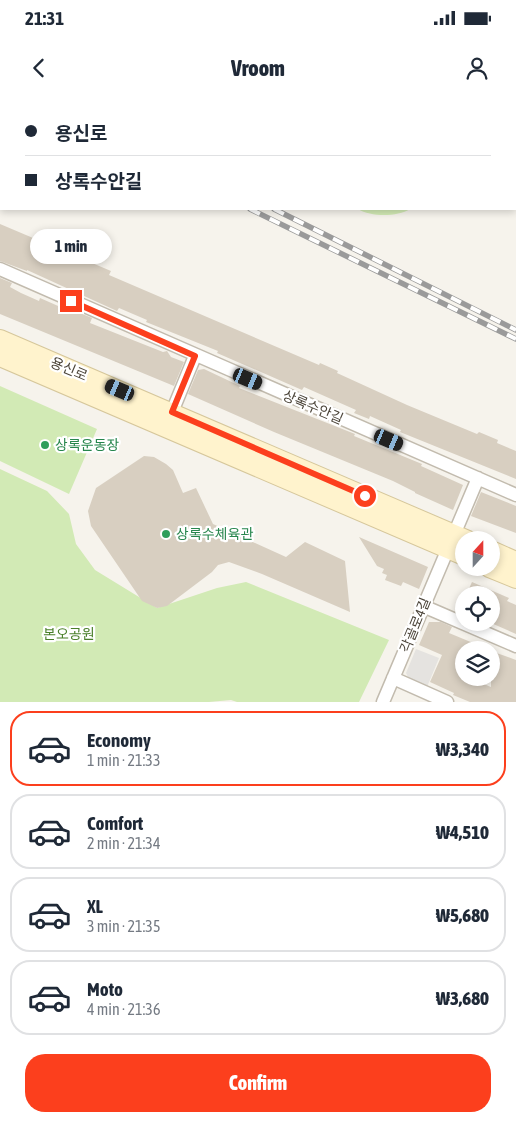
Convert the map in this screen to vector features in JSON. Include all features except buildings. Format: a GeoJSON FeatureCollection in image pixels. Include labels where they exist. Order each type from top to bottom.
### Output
{"type":"FeatureCollection","features":[{"type":"Feature","properties":{"kind":"main road","name":"용신로"},"geometry":{"type":"LineString","coordinates":[[0,340],[172,412],[455,541]]}},
{"type":"Feature","properties":{"kind":"main road","name":"용신로"},"geometry":{"type":"LineString","coordinates":[[0,357],[455,541]]}},
{"type":"Feature","properties":{"kind":"main road"},"geometry":{"type":"LineString","coordinates":[[500,554],[516,561]]}},
{"type":"Feature","properties":{"kind":"main road"},"geometry":{"type":"LineString","coordinates":[[500,573],[516,580]]}},
{"type":"Feature","properties":{"kind":"street","name":"상록수안길"},"geometry":{"type":"LineString","coordinates":[[0,269],[195,356],[516,494]]}},
{"type":"Feature","properties":{"kind":"street"},"geometry":{"type":"LineString","coordinates":[[172,412],[195,356]]}},
{"type":"Feature","properties":{"kind":"street","name":"각골로4길"},"geometry":{"type":"LineString","coordinates":[[459,531],[478,478]]}},
{"type":"Feature","properties":{"kind":"street","name":"각골로4길"},"geometry":{"type":"LineString","coordinates":[[383,702],[423,606],[455,543]]}},
{"type":"Feature","properties":{"kind":"street"},"geometry":{"type":"LineString","coordinates":[[423,606],[516,646]]}},
{"type":"Feature","properties":{"kind":"street"},"geometry":{"type":"LineString","coordinates":[[393,678],[447,702]]}},
{"type":"Feature","properties":{"kind":"green space"},"geometry":{"type":"Polygon","coordinates":[[[360,210],[408,210],[391,215],[360,210]]]}},
{"type":"Feature","properties":{"kind":"green space","name":"상록운동장"},"geometry":{"type":"Polygon","coordinates":[[[0,386],[97,429],[69,494],[0,461],[0,386]]]}},
{"type":"Feature","properties":{"kind":"green space","name":"본오공원"},"geometry":{"type":"Polygon","coordinates":[[[0,469],[47,491],[69,514],[76,544],[95,570],[157,608],[217,588],[246,582],[389,640],[359,702],[237,702],[231,700],[209,702],[0,702],[0,469]]]}},
{"type":"Feature","properties":{"kind":"shaded area"},"geometry":{"type":"Polygon","coordinates":[[[416,649],[439,658],[427,687],[409,679],[406,673],[416,649]]]}},
{"type":"Feature","properties":{"kind":"railway"},"geometry":{"type":"LineString","coordinates":[[252,210],[516,339]]}},
{"type":"Feature","properties":{"kind":"railway"},"geometry":{"type":"LineString","coordinates":[[276,210],[516,330]]}},
{"type":"Feature","properties":{"kind":"place","name":"상록운동장"},"geometry":{"type":"Point","coordinates":[45,445]}},
{"type":"Feature","properties":{"kind":"place","name":"상록수체육관"},"geometry":{"type":"Point","coordinates":[166,534]}},
{"type":"Feature","properties":{"kind":"route"},"geometry":{"type":"LineString","coordinates":[[71,301],[195,356],[172,412],[365,496]]}}]}
